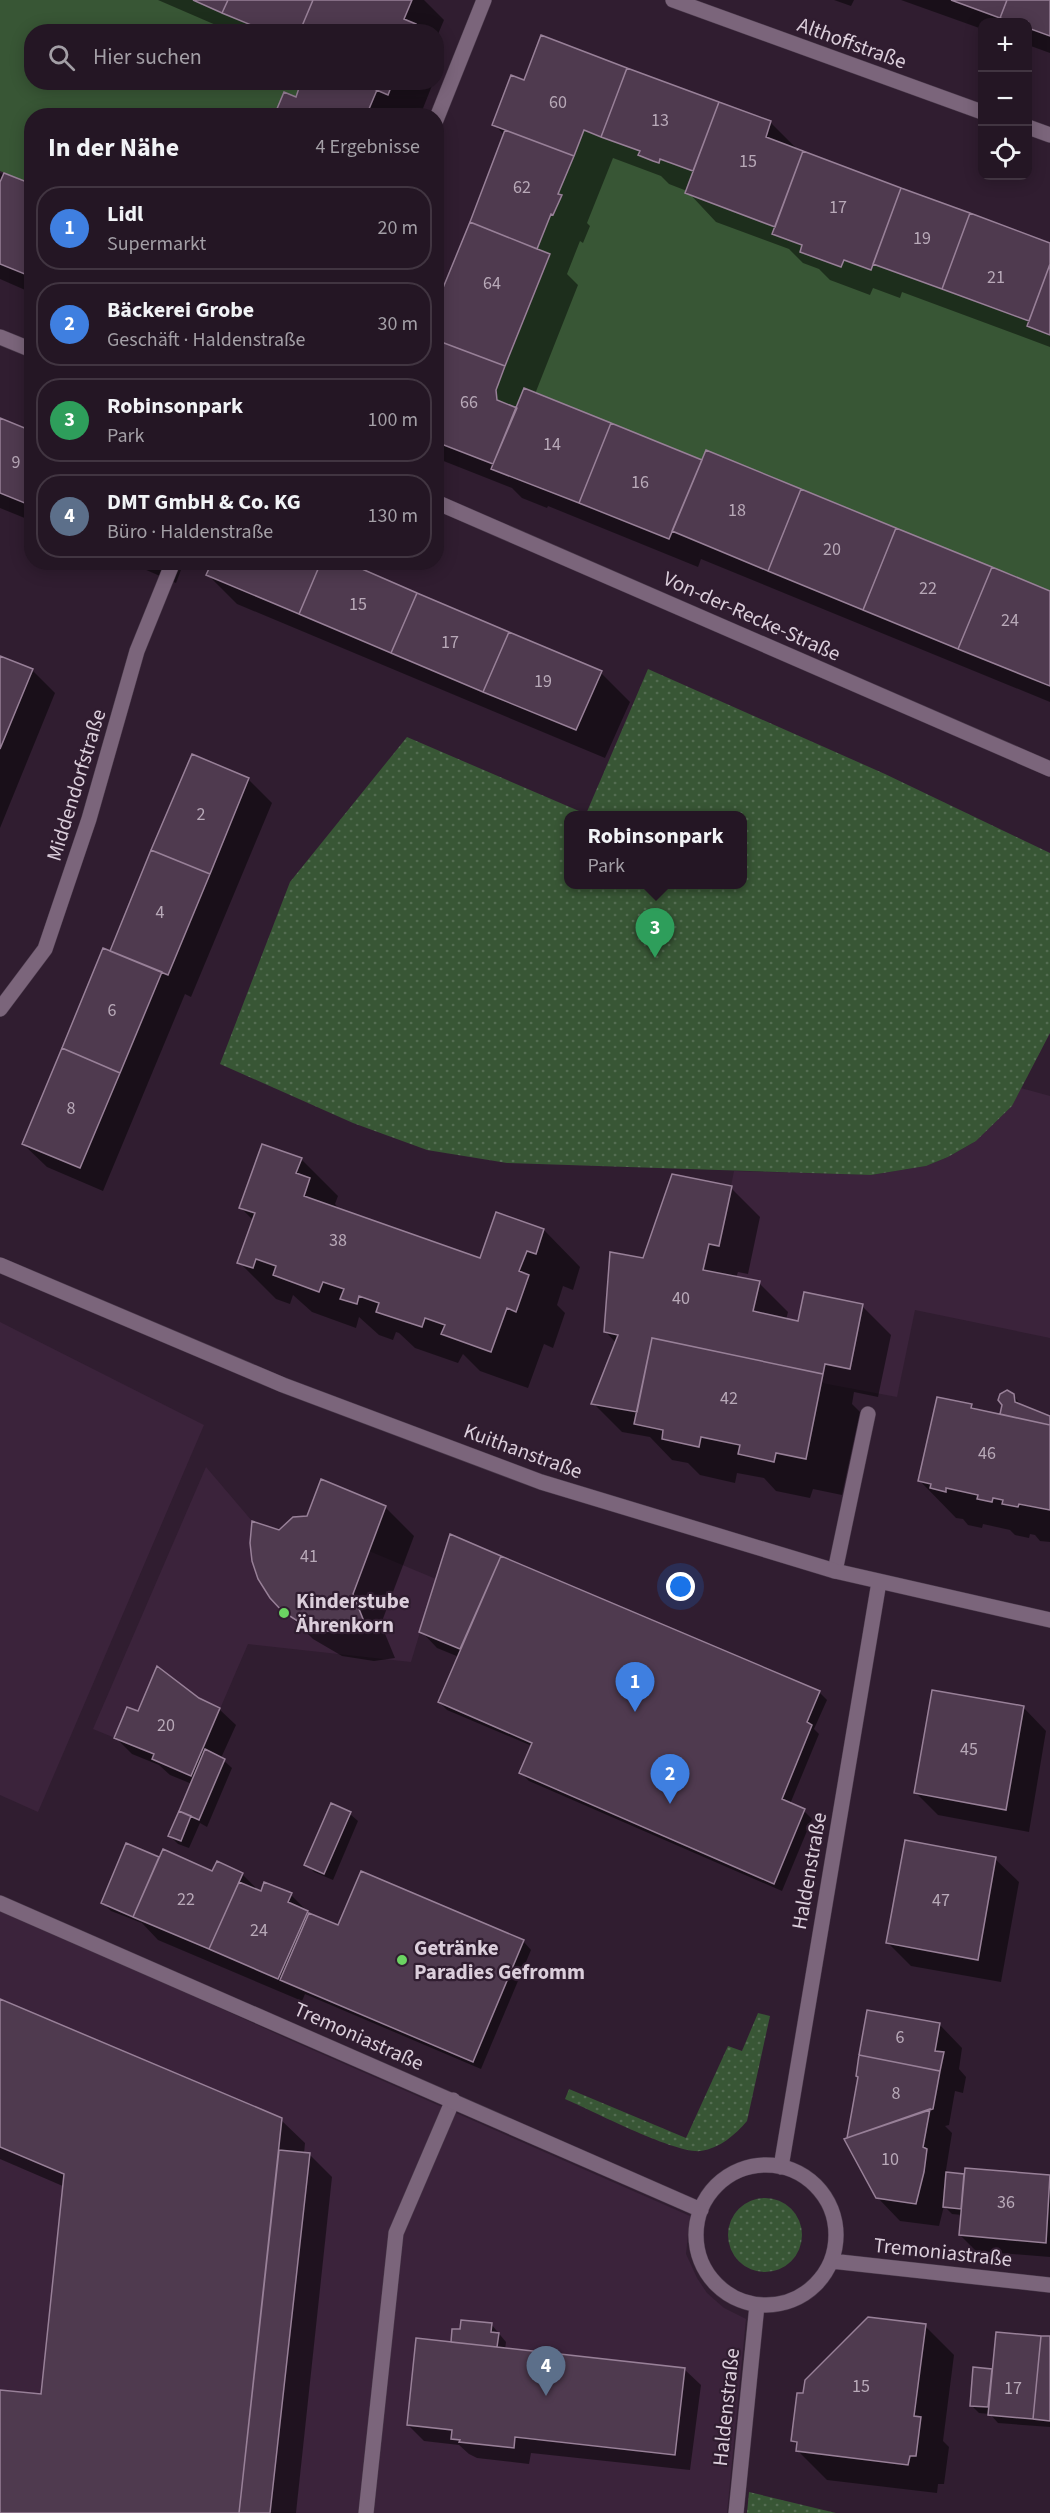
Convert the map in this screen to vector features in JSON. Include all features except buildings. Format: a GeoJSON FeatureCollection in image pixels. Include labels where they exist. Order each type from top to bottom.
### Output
{"type":"FeatureCollection","features":[{"type":"Feature","properties":{"kind":"street"},"geometry":{"type":"LineString","coordinates":[[441,108],[484,0]]}},
{"type":"Feature","properties":{"kind":"street","name":"Althoffstraße"},"geometry":{"type":"LineString","coordinates":[[674,0],[978,111]]}},
{"type":"Feature","properties":{"kind":"street"},"geometry":{"type":"LineString","coordinates":[[1032,128],[1050,135]]}},
{"type":"Feature","properties":{"kind":"street"},"geometry":{"type":"LineString","coordinates":[[0,337],[24,347]]}},
{"type":"Feature","properties":{"kind":"street","name":"Von-der-Recke-Straße"},"geometry":{"type":"LineString","coordinates":[[444,505],[1050,768]]}},
{"type":"Feature","properties":{"kind":"street","name":"Middendorfstraße"},"geometry":{"type":"LineString","coordinates":[[0,1010],[45,949],[89,819],[137,651],[170,570]]}},
{"type":"Feature","properties":{"kind":"street","name":"Kuithanstraße"},"geometry":{"type":"LineString","coordinates":[[0,1264],[282,1385],[541,1482],[835,1571],[1050,1620]]}},
{"type":"Feature","properties":{"kind":"street"},"geometry":{"type":"LineString","coordinates":[[835,1571],[868,1414]]}},
{"type":"Feature","properties":{"kind":"street","name":"Haldenstraße"},"geometry":{"type":"LineString","coordinates":[[781,2167],[879,1582]]}},
{"type":"Feature","properties":{"kind":"street","name":"Tremoniastraße"},"geometry":{"type":"LineString","coordinates":[[0,1903],[701,2210]]}},
{"type":"Feature","properties":{"kind":"street"},"geometry":{"type":"LineString","coordinates":[[366,2513],[396,2233],[453,2100]]}},
{"type":"Feature","properties":{"kind":"street"},"geometry":{"type":"LineString","coordinates":[[753,2167],[781,2167],[803,2175],[825,2199],[835,2222],[836,2238],[831,2261],[815,2285],[800,2297],[783,2304],[757,2305],[740,2301],[725,2292],[705,2270],[698,2253],[696,2234],[701,2210],[714,2188],[737,2171],[753,2167]]}},
{"type":"Feature","properties":{"kind":"street","name":"Tremoniastraße"},"geometry":{"type":"LineString","coordinates":[[831,2261],[1050,2284]]}},
{"type":"Feature","properties":{"kind":"street","name":"Haldenstraße"},"geometry":{"type":"LineString","coordinates":[[736,2513],[757,2305]]}},
{"type":"Feature","properties":{"kind":"shaded area"},"geometry":{"type":"Polygon","coordinates":[[[1021,1088],[1050,1096],[1050,1338],[915,1310],[897,1397],[822,1383],[823,1374],[637,1412],[591,1404],[618,1335],[604,1332],[610,1252],[643,1258],[672,1174],[731,1186],[734,1171],[871,1175],[926,1166],[976,1141],[1012,1106],[1021,1088]]]}},
{"type":"Feature","properties":{"kind":"shaded area"},"geometry":{"type":"Polygon","coordinates":[[[0,1322],[204,1425],[38,1812],[0,1795],[0,1322]]]}},
{"type":"Feature","properties":{"kind":"shaded area","name":"Kinderstube Ährenkorn"},"geometry":{"type":"Polygon","coordinates":[[[206,1467],[252,1521],[279,1530],[369,1551],[436,1579],[411,1662],[248,1644],[191,1776],[152,1759],[154,1754],[93,1729],[206,1467]]]}},
{"type":"Feature","properties":{"kind":"shaded area"},"geometry":{"type":"Polygon","coordinates":[[[0,1908],[290,2040],[690,2216],[686,2254],[697,2278],[707,2293],[724,2308],[746,2319],[727,2513],[0,2513],[0,1908]]]}},
{"type":"Feature","properties":{"kind":"green space"},"geometry":{"type":"Polygon","coordinates":[[[0,0],[193,0],[251,24],[24,24],[24,90],[298,90],[296,97],[284,92],[277,108],[24,108],[24,181],[0,171],[0,0]]]}},
{"type":"Feature","properties":{"kind":"green space"},"geometry":{"type":"Polygon","coordinates":[[[584,130],[640,151],[638,155],[659,163],[660,159],[693,171],[685,193],[775,227],[772,234],[802,245],[800,252],[841,267],[844,260],[871,270],[873,264],[1028,321],[1027,326],[1050,335],[1050,591],[706,450],[702,460],[525,388],[517,408],[497,400],[496,390],[550,255],[537,249],[551,214],[554,214],[561,196],[558,194],[584,130]]]}},
{"type":"Feature","properties":{"kind":"green space"},"geometry":{"type":"Polygon","coordinates":[[[648,669],[885,774],[1050,853],[1050,1033],[1012,1106],[976,1141],[948,1157],[926,1166],[871,1175],[507,1163],[427,1150],[353,1123],[220,1064],[290,882],[407,737],[579,811],[564,811],[564,889],[747,889],[747,811],[587,811],[648,669]]]}},
{"type":"Feature","properties":{"kind":"green space"},"geometry":{"type":"Polygon","coordinates":[[[758,2013],[770,2016],[747,2121],[732,2136],[715,2147],[701,2151],[673,2146],[634,2131],[565,2099],[569,2089],[686,2138],[728,2046],[742,2051],[758,2013]]]}},
{"type":"Feature","properties":{"kind":"green space"},"geometry":{"type":"Polygon","coordinates":[[[765,2198],[779,2201],[791,2209],[799,2221],[802,2235],[799,2249],[791,2261],[779,2269],[765,2272],[751,2269],[739,2261],[731,2249],[728,2235],[731,2221],[739,2209],[751,2201],[765,2198]]]}},
{"type":"Feature","properties":{"kind":"green space"},"geometry":{"type":"Polygon","coordinates":[[[749,2492],[836,2513],[747,2513],[749,2492]]]}},
{"type":"Feature","properties":{"kind":"place","name":"Robinsonpark"},"geometry":{"type":"Point","coordinates":[655,958]}},
{"type":"Feature","properties":{"kind":"place","name":"Kinderstube Ährenkorn"},"geometry":{"type":"Point","coordinates":[284,1613]}},
{"type":"Feature","properties":{"kind":"place","name":"Lidl"},"geometry":{"type":"Point","coordinates":[635,1712]}},
{"type":"Feature","properties":{"kind":"place","name":"Bäckerei Grobe"},"geometry":{"type":"Point","coordinates":[670,1804]}},
{"type":"Feature","properties":{"kind":"place","name":"Getränke Paradies Gefromm"},"geometry":{"type":"Point","coordinates":[402,1960]}},
{"type":"Feature","properties":{"kind":"place","name":"DMT GmbH & Co. KG"},"geometry":{"type":"Point","coordinates":[546,2396]}}]}
